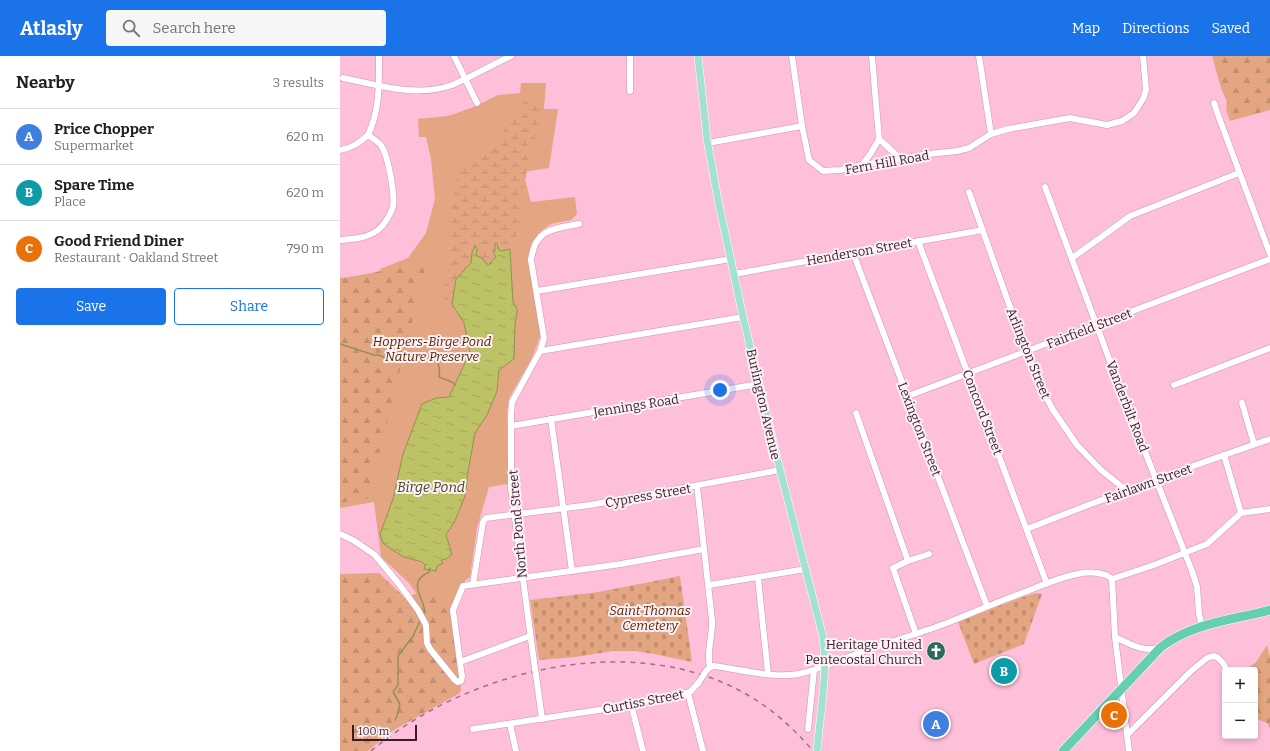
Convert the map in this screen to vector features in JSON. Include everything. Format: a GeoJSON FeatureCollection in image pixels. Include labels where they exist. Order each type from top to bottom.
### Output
{"type":"FeatureCollection","features":[{"type":"Feature","properties":{"kind":"highway"},"geometry":{"type":"LineString","coordinates":[[1063,751],[1161,647],[1173,638],[1182,633],[1202,627],[1270,610]]}},
{"type":"Feature","properties":{"kind":"main road","name":"Burlington Avenue"},"geometry":{"type":"LineString","coordinates":[[698,56],[708,143],[734,274],[780,470],[822,630],[825,656],[817,751]]}},
{"type":"Feature","properties":{"kind":"street"},"geometry":{"type":"LineString","coordinates":[[340,150],[349,149],[358,144],[368,135],[373,125],[378,100],[378,56]]}},
{"type":"Feature","properties":{"kind":"street"},"geometry":{"type":"LineString","coordinates":[[454,56],[477,103]]}},
{"type":"Feature","properties":{"kind":"street"},"geometry":{"type":"LineString","coordinates":[[343,78],[421,91],[445,87],[466,79],[510,56]]}},
{"type":"Feature","properties":{"kind":"street"},"geometry":{"type":"LineString","coordinates":[[630,56],[630,91]]}},
{"type":"Feature","properties":{"kind":"street","name":"Fern Hill Road"},"geometry":{"type":"LineString","coordinates":[[792,56],[802,126],[809,160],[823,171],[840,170],[900,158],[957,151],[969,148],[991,134],[1008,129],[1070,118],[1107,125],[1122,121],[1134,113],[1143,99],[1146,90],[1143,56]]}},
{"type":"Feature","properties":{"kind":"street"},"geometry":{"type":"LineString","coordinates":[[862,165],[879,139],[872,56]]}},
{"type":"Feature","properties":{"kind":"street"},"geometry":{"type":"LineString","coordinates":[[979,56],[991,134]]}},
{"type":"Feature","properties":{"kind":"street"},"geometry":{"type":"LineString","coordinates":[[1214,103],[1270,254]]}},
{"type":"Feature","properties":{"kind":"street"},"geometry":{"type":"LineString","coordinates":[[708,143],[802,126]]}},
{"type":"Feature","properties":{"kind":"street"},"geometry":{"type":"LineString","coordinates":[[340,240],[367,236],[378,230],[386,221],[393,205],[389,164],[386,155],[381,145],[368,135]]}},
{"type":"Feature","properties":{"kind":"street"},"geometry":{"type":"LineString","coordinates":[[879,139],[900,158]]}},
{"type":"Feature","properties":{"kind":"street"},"geometry":{"type":"LineString","coordinates":[[1072,258],[1130,216],[1239,173]]}},
{"type":"Feature","properties":{"kind":"street","name":"Vanderbilt Road"},"geometry":{"type":"LineString","coordinates":[[1046,187],[1120,388],[1192,571],[1197,588],[1199,614],[1202,627]]}},
{"type":"Feature","properties":{"kind":"street","name":"Arlington Street"},"geometry":{"type":"LineString","coordinates":[[969,192],[1026,352],[1044,395],[1078,445],[1101,470],[1126,490]]}},
{"type":"Feature","properties":{"kind":"street","name":"North Pond Street"},"geometry":{"type":"LineString","coordinates":[[542,719],[511,488],[512,402],[540,351],[544,338],[531,260],[533,250],[537,240],[546,232],[555,228],[579,224]]}},
{"type":"Feature","properties":{"kind":"street","name":"Henderson Street"},"geometry":{"type":"LineString","coordinates":[[734,274],[983,230]]}},
{"type":"Feature","properties":{"kind":"street","name":"Concord Street"},"geometry":{"type":"LineString","coordinates":[[918,241],[1047,584]]}},
{"type":"Feature","properties":{"kind":"street","name":"Lexington Street"},"geometry":{"type":"LineString","coordinates":[[853,253],[987,606]]}},
{"type":"Feature","properties":{"kind":"street"},"geometry":{"type":"LineString","coordinates":[[537,291],[731,259]]}},
{"type":"Feature","properties":{"kind":"street","name":"Fairfield Street"},"geometry":{"type":"LineString","coordinates":[[908,396],[1270,259]]}},
{"type":"Feature","properties":{"kind":"street"},"geometry":{"type":"LineString","coordinates":[[540,351],[744,317]]}},
{"type":"Feature","properties":{"kind":"street"},"geometry":{"type":"LineString","coordinates":[[1174,385],[1270,348]]}},
{"type":"Feature","properties":{"kind":"street","name":"Jennings Road"},"geometry":{"type":"LineString","coordinates":[[512,426],[759,384]]}},
{"type":"Feature","properties":{"kind":"street"},"geometry":{"type":"LineString","coordinates":[[1242,403],[1254,444]]}},
{"type":"Feature","properties":{"kind":"street"},"geometry":{"type":"LineString","coordinates":[[856,413],[908,561]]}},
{"type":"Feature","properties":{"kind":"street"},"geometry":{"type":"LineString","coordinates":[[551,419],[572,571]]}},
{"type":"Feature","properties":{"kind":"street","name":"Fairlawn Street"},"geometry":{"type":"LineString","coordinates":[[1027,528],[1126,490],[1270,439]]}},
{"type":"Feature","properties":{"kind":"street"},"geometry":{"type":"LineString","coordinates":[[1224,455],[1241,513]]}},
{"type":"Feature","properties":{"kind":"street","name":"Cypress Street"},"geometry":{"type":"LineString","coordinates":[[472,584],[482,522],[486,518],[564,508],[697,486],[780,470]]}},
{"type":"Feature","properties":{"kind":"street"},"geometry":{"type":"LineString","coordinates":[[697,486],[709,585],[712,626],[708,669]]}},
{"type":"Feature","properties":{"kind":"street"},"geometry":{"type":"LineString","coordinates":[[1112,579],[1207,544],[1241,513],[1270,509]]}},
{"type":"Feature","properties":{"kind":"street"},"geometry":{"type":"LineString","coordinates":[[340,534],[353,540],[375,555],[399,584],[418,610],[426,625],[427,643],[430,649],[458,682],[462,679],[453,610],[463,586],[621,564],[704,548]]}},
{"type":"Feature","properties":{"kind":"street"},"geometry":{"type":"LineString","coordinates":[[916,634],[893,568],[929,554]]}},
{"type":"Feature","properties":{"kind":"street"},"geometry":{"type":"LineString","coordinates":[[709,585],[806,569]]}},
{"type":"Feature","properties":{"kind":"street"},"geometry":{"type":"LineString","coordinates":[[708,669],[714,666],[768,674],[789,675],[814,670],[916,634],[1047,584],[1085,573],[1109,576],[1112,579]]}},
{"type":"Feature","properties":{"kind":"street"},"geometry":{"type":"LineString","coordinates":[[758,578],[768,674]]}},
{"type":"Feature","properties":{"kind":"street"},"geometry":{"type":"LineString","coordinates":[[1112,579],[1115,637],[1128,751]]}},
{"type":"Feature","properties":{"kind":"street"},"geometry":{"type":"LineString","coordinates":[[460,662],[530,636]]}},
{"type":"Feature","properties":{"kind":"street"},"geometry":{"type":"LineString","coordinates":[[1115,637],[1142,649],[1161,647]]}},
{"type":"Feature","properties":{"kind":"street"},"geometry":{"type":"LineString","coordinates":[[1127,735],[1204,660],[1213,656],[1217,657],[1225,667]]}},
{"type":"Feature","properties":{"kind":"street","name":"Curtiss Street"},"geometry":{"type":"LineString","coordinates":[[473,729],[631,704],[688,692],[694,688],[708,669]]}},
{"type":"Feature","properties":{"kind":"street"},"geometry":{"type":"LineString","coordinates":[[808,729],[814,670]]}},
{"type":"Feature","properties":{"kind":"street"},"geometry":{"type":"LineString","coordinates":[[688,692],[703,751]]}},
{"type":"Feature","properties":{"kind":"street"},"geometry":{"type":"LineString","coordinates":[[631,704],[643,751]]}},
{"type":"Feature","properties":{"kind":"street"},"geometry":{"type":"LineString","coordinates":[[510,724],[516,751]]}},
{"type":"Feature","properties":{"kind":"green space"},"geometry":{"type":"Polygon","coordinates":[[[1212,56],[1270,56],[1270,110],[1230,121],[1226,110],[1227,101],[1222,91],[1212,56]]]}},
{"type":"Feature","properties":{"kind":"green space","name":"Hoppers-Birge Pond Nature Preserve"},"geometry":{"type":"Polygon","coordinates":[[[521,83],[546,83],[544,109],[558,109],[549,168],[523,172],[531,202],[575,197],[577,214],[571,220],[551,224],[540,232],[531,244],[529,260],[541,334],[532,358],[509,398],[507,412],[508,484],[489,487],[477,528],[470,577],[466,580],[453,601],[431,614],[409,583],[381,557],[374,502],[340,508],[340,278],[380,273],[380,269],[408,258],[426,233],[435,199],[431,159],[426,137],[419,137],[418,119],[448,116],[474,107],[498,95],[520,93],[521,83]]]}},
{"type":"Feature","properties":{"kind":"green space"},"geometry":{"type":"Polygon","coordinates":[[[525,101],[535,101],[541,106],[541,116],[528,159],[526,177],[518,209],[519,225],[514,243],[510,249],[501,251],[498,249],[497,243],[496,257],[487,265],[482,258],[472,253],[471,263],[456,279],[452,304],[464,323],[446,309],[444,292],[450,260],[450,210],[457,186],[457,169],[494,143],[525,101]]]}},
{"type":"Feature","properties":{"kind":"green space"},"geometry":{"type":"Polygon","coordinates":[[[427,262],[368,499],[340,503],[340,279],[427,262]]]}},
{"type":"Feature","properties":{"kind":"green space"},"geometry":{"type":"Polygon","coordinates":[[[379,573],[404,598],[415,594],[456,593],[450,610],[461,688],[460,693],[392,731],[368,751],[340,751],[340,574],[379,573]]]}},
{"type":"Feature","properties":{"kind":"green space","name":"Saint Thomas Cemetery"},"geometry":{"type":"Polygon","coordinates":[[[680,576],[692,662],[635,651],[613,651],[576,657],[539,660],[530,600],[599,592],[680,576]]]}},
{"type":"Feature","properties":{"kind":"green space"},"geometry":{"type":"Polygon","coordinates":[[[1036,593],[1042,594],[1024,644],[974,664],[958,622],[1036,593]]]}},
{"type":"Feature","properties":{"kind":"green space"},"geometry":{"type":"Polygon","coordinates":[[[1267,645],[1270,657],[1270,728],[1267,723],[1258,719],[1258,667],[1250,667],[1256,662],[1267,645]]]}},
{"type":"Feature","properties":{"kind":"water","name":"Birge Pond"},"geometry":{"type":"Polygon","coordinates":[[[495,243],[497,243],[498,249],[501,251],[510,249],[513,302],[517,309],[514,359],[499,370],[497,391],[487,415],[475,433],[465,496],[455,521],[446,535],[452,554],[445,560],[441,560],[443,563],[437,566],[436,571],[424,569],[425,565],[422,562],[404,557],[383,543],[380,534],[393,499],[403,454],[422,404],[436,398],[449,397],[470,352],[464,323],[452,304],[456,279],[471,263],[475,245],[477,250],[476,255],[482,258],[488,265],[496,257],[493,252],[495,251],[495,243]]]}},
{"type":"Feature","properties":{"kind":"waterway"},"geometry":{"type":"LineString","coordinates":[[340,344],[374,355],[379,355],[392,361],[392,357],[399,352],[412,354],[425,360],[436,361],[440,373],[439,377],[452,382],[455,385]]}},
{"type":"Feature","properties":{"kind":"waterway"},"geometry":{"type":"LineString","coordinates":[[425,613],[417,585],[422,576],[429,572],[430,568]]}},
{"type":"Feature","properties":{"kind":"waterway"},"geometry":{"type":"LineString","coordinates":[[395,720],[400,704],[393,692],[398,685],[398,656],[413,636],[420,621]]}},
{"type":"Feature","properties":{"kind":"railway"},"geometry":{"type":"LineString","coordinates":[[371,751],[406,725],[446,703],[489,685],[534,672],[580,664],[626,662],[671,667],[714,679],[729,685],[756,700],[780,718],[792,728],[813,751]]}},
{"type":"Feature","properties":{"kind":"place","name":"Heritage United Pentecostal Church"},"geometry":{"type":"Point","coordinates":[936,651]}},
{"type":"Feature","properties":{"kind":"place","name":"Spare Time"},"geometry":{"type":"Point","coordinates":[1004,671]}},
{"type":"Feature","properties":{"kind":"place","name":"Good Friend Diner"},"geometry":{"type":"Point","coordinates":[1114,715]}},
{"type":"Feature","properties":{"kind":"place","name":"Price Chopper"},"geometry":{"type":"Point","coordinates":[936,724]}}]}
